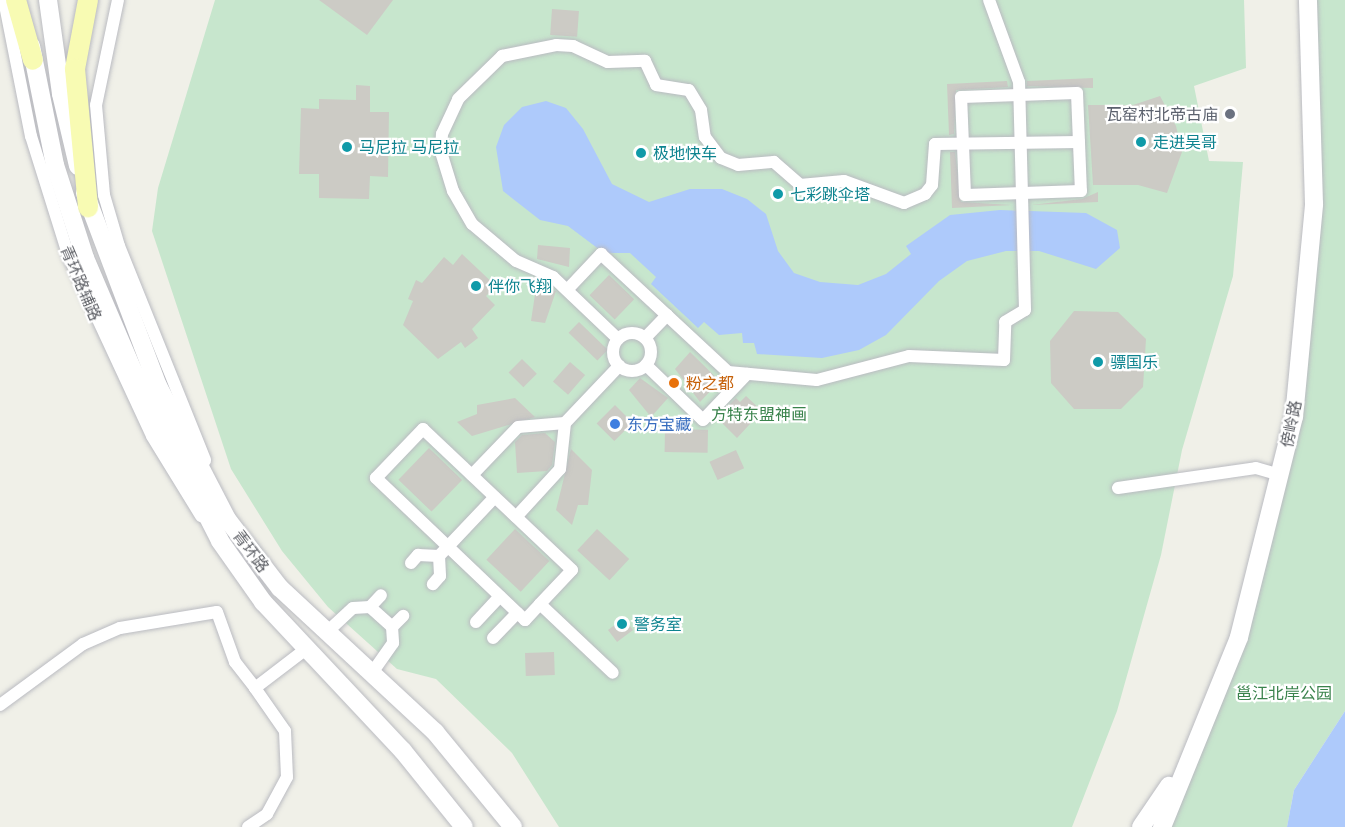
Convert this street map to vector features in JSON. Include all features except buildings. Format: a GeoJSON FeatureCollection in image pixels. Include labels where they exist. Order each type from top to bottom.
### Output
{"type":"FeatureCollection","features":[{"type":"Feature","properties":{"kind":"main road"},"geometry":{"type":"LineString","coordinates":[[16,0],[78,208]]}},
{"type":"Feature","properties":{"kind":"main road"},"geometry":{"type":"LineString","coordinates":[[26,0],[33,60]]}},
{"type":"Feature","properties":{"kind":"main road"},"geometry":{"type":"LineString","coordinates":[[48,0],[78,208]]}},
{"type":"Feature","properties":{"kind":"main road"},"geometry":{"type":"LineString","coordinates":[[78,208],[88,160],[75,79],[88,0]]}},
{"type":"Feature","properties":{"kind":"main road","name":"傍岭路"},"geometry":{"type":"LineString","coordinates":[[1162,827],[1203,731],[1239,637],[1281,475],[1304,347],[1314,204],[1308,0]]}},
{"type":"Feature","properties":{"kind":"main road","name":"青环路"},"geometry":{"type":"LineString","coordinates":[[78,208],[131,366],[220,541],[263,602],[403,751],[464,827]]}},
{"type":"Feature","properties":{"kind":"main road","name":"青环路"},"geometry":{"type":"LineString","coordinates":[[78,208],[158,386],[215,499],[260,565],[327,632],[442,740],[513,827]]}},
{"type":"Feature","properties":{"kind":"main road"},"geometry":{"type":"LineString","coordinates":[[1141,827],[1203,731]]}},
{"type":"Feature","properties":{"kind":"street","name":"青环路辅路"},"geometry":{"type":"LineString","coordinates":[[4,0],[31,136],[69,257],[161,454],[220,541]]}},
{"type":"Feature","properties":{"kind":"street"},"geometry":{"type":"LineString","coordinates":[[118,0],[96,105],[104,195],[119,246],[209,468],[215,499]]}},
{"type":"Feature","properties":{"kind":"street"},"geometry":{"type":"LineString","coordinates":[[567,290],[601,254],[728,372],[817,380],[909,356],[1004,360],[1005,322],[1025,310],[1020,95],[1012,58],[989,0]]}},
{"type":"Feature","properties":{"kind":"street"},"geometry":{"type":"LineString","coordinates":[[618,339],[553,277],[516,261],[472,224],[445,171],[442,134],[458,99],[502,56],[556,45],[573,46],[608,62],[645,61],[656,85],[689,90],[701,110],[705,137],[721,158],[738,165],[783,165],[800,185],[844,181],[904,203],[925,194],[932,184],[935,144],[1079,142]]}},
{"type":"Feature","properties":{"kind":"street"},"geometry":{"type":"LineString","coordinates":[[1077,93],[1079,142],[1081,191],[965,195],[961,97],[1077,93]]}},
{"type":"Feature","properties":{"kind":"street"},"geometry":{"type":"LineString","coordinates":[[645,338],[667,315]]}},
{"type":"Feature","properties":{"kind":"street"},"geometry":{"type":"LineString","coordinates":[[619,366],[613,348],[618,339],[636,334],[645,338]]}},
{"type":"Feature","properties":{"kind":"street"},"geometry":{"type":"LineString","coordinates":[[619,366],[637,370],[646,365],[650,357],[645,338]]}},
{"type":"Feature","properties":{"kind":"street"},"geometry":{"type":"LineString","coordinates":[[646,365],[703,420],[747,374]]}},
{"type":"Feature","properties":{"kind":"street"},"geometry":{"type":"LineString","coordinates":[[516,517],[560,470],[565,423],[619,366]]}},
{"type":"Feature","properties":{"kind":"street"},"geometry":{"type":"LineString","coordinates":[[472,476],[518,427],[565,423]]}},
{"type":"Feature","properties":{"kind":"street"},"geometry":{"type":"LineString","coordinates":[[423,429],[495,497],[572,570],[525,620],[500,596],[444,551],[376,478],[423,429]]}},
{"type":"Feature","properties":{"kind":"street"},"geometry":{"type":"LineString","coordinates":[[1118,488],[1256,468],[1281,475]]}},
{"type":"Feature","properties":{"kind":"street"},"geometry":{"type":"LineString","coordinates":[[433,584],[440,576],[444,551],[495,497]]}},
{"type":"Feature","properties":{"kind":"street"},"geometry":{"type":"LineString","coordinates":[[411,563],[418,555],[444,551]]}},
{"type":"Feature","properties":{"kind":"street"},"geometry":{"type":"LineString","coordinates":[[327,632],[353,608],[370,606],[381,595]]}},
{"type":"Feature","properties":{"kind":"street"},"geometry":{"type":"LineString","coordinates":[[476,622],[500,596]]}},
{"type":"Feature","properties":{"kind":"street"},"geometry":{"type":"LineString","coordinates":[[540,604],[613,673]]}},
{"type":"Feature","properties":{"kind":"street"},"geometry":{"type":"LineString","coordinates":[[370,606],[392,627],[393,643],[372,674]]}},
{"type":"Feature","properties":{"kind":"street"},"geometry":{"type":"LineString","coordinates":[[0,705],[83,644],[120,628],[217,612],[235,662],[285,731],[287,777],[267,814],[248,827]]}},
{"type":"Feature","properties":{"kind":"street"},"geometry":{"type":"LineString","coordinates":[[493,638],[517,613]]}},
{"type":"Feature","properties":{"kind":"street"},"geometry":{"type":"LineString","coordinates":[[392,627],[403,616]]}},
{"type":"Feature","properties":{"kind":"street"},"geometry":{"type":"LineString","coordinates":[[255,688],[306,649]]}},
{"type":"Feature","properties":{"kind":"green space","name":"方特东盟神画"},"geometry":{"type":"Polygon","coordinates":[[[215,0],[1244,0],[1246,68],[1194,86],[1209,161],[1243,162],[1233,276],[1182,450],[1161,555],[1117,711],[1072,827],[559,827],[512,753],[436,679],[397,669],[328,607],[282,551],[231,469],[152,231],[158,188],[215,0]]]}},
{"type":"Feature","properties":{"kind":"green space","name":"邕江北岸公园"},"geometry":{"type":"Polygon","coordinates":[[[1308,0],[1345,0],[1345,711],[1294,790],[1287,827],[1162,827],[1218,695],[1304,347],[1308,0]]]}},
{"type":"Feature","properties":{"kind":"water"},"geometry":{"type":"Polygon","coordinates":[[[546,101],[566,108],[583,129],[612,184],[649,202],[690,189],[722,189],[747,199],[766,214],[778,251],[794,273],[820,282],[858,285],[886,274],[911,254],[906,246],[950,215],[1000,210],[1086,213],[1117,230],[1120,248],[1096,269],[1039,251],[1006,251],[967,261],[939,281],[886,335],[859,350],[822,358],[757,354],[754,343],[743,343],[742,333],[719,335],[704,322],[698,328],[651,284],[656,277],[630,253],[604,253],[568,226],[540,220],[503,191],[496,147],[504,125],[522,107],[546,101]]]}},
{"type":"Feature","properties":{"kind":"water"},"geometry":{"type":"Polygon","coordinates":[[[1345,711],[1345,827],[1287,827],[1294,790],[1345,711]]]}},
{"type":"Feature","properties":{"kind":"place","name":"瓦窑村北帝古庙"},"geometry":{"type":"Point","coordinates":[1230,114]}},
{"type":"Feature","properties":{"kind":"place","name":"走进吴哥"},"geometry":{"type":"Point","coordinates":[1141,142]}},
{"type":"Feature","properties":{"kind":"place","name":"马尼拉 马尼拉"},"geometry":{"type":"Point","coordinates":[347,147]}},
{"type":"Feature","properties":{"kind":"place","name":"极地快车"},"geometry":{"type":"Point","coordinates":[641,153]}},
{"type":"Feature","properties":{"kind":"place","name":"七彩跳伞塔"},"geometry":{"type":"Point","coordinates":[778,194]}},
{"type":"Feature","properties":{"kind":"place","name":"伴你飞翔"},"geometry":{"type":"Point","coordinates":[476,286]}},
{"type":"Feature","properties":{"kind":"place","name":"骠国乐"},"geometry":{"type":"Point","coordinates":[1098,362]}},
{"type":"Feature","properties":{"kind":"place","name":"粉之都"},"geometry":{"type":"Point","coordinates":[674,383]}},
{"type":"Feature","properties":{"kind":"place","name":"东方宝藏"},"geometry":{"type":"Point","coordinates":[615,424]}},
{"type":"Feature","properties":{"kind":"place","name":"警务室"},"geometry":{"type":"Point","coordinates":[622,624]}}]}
